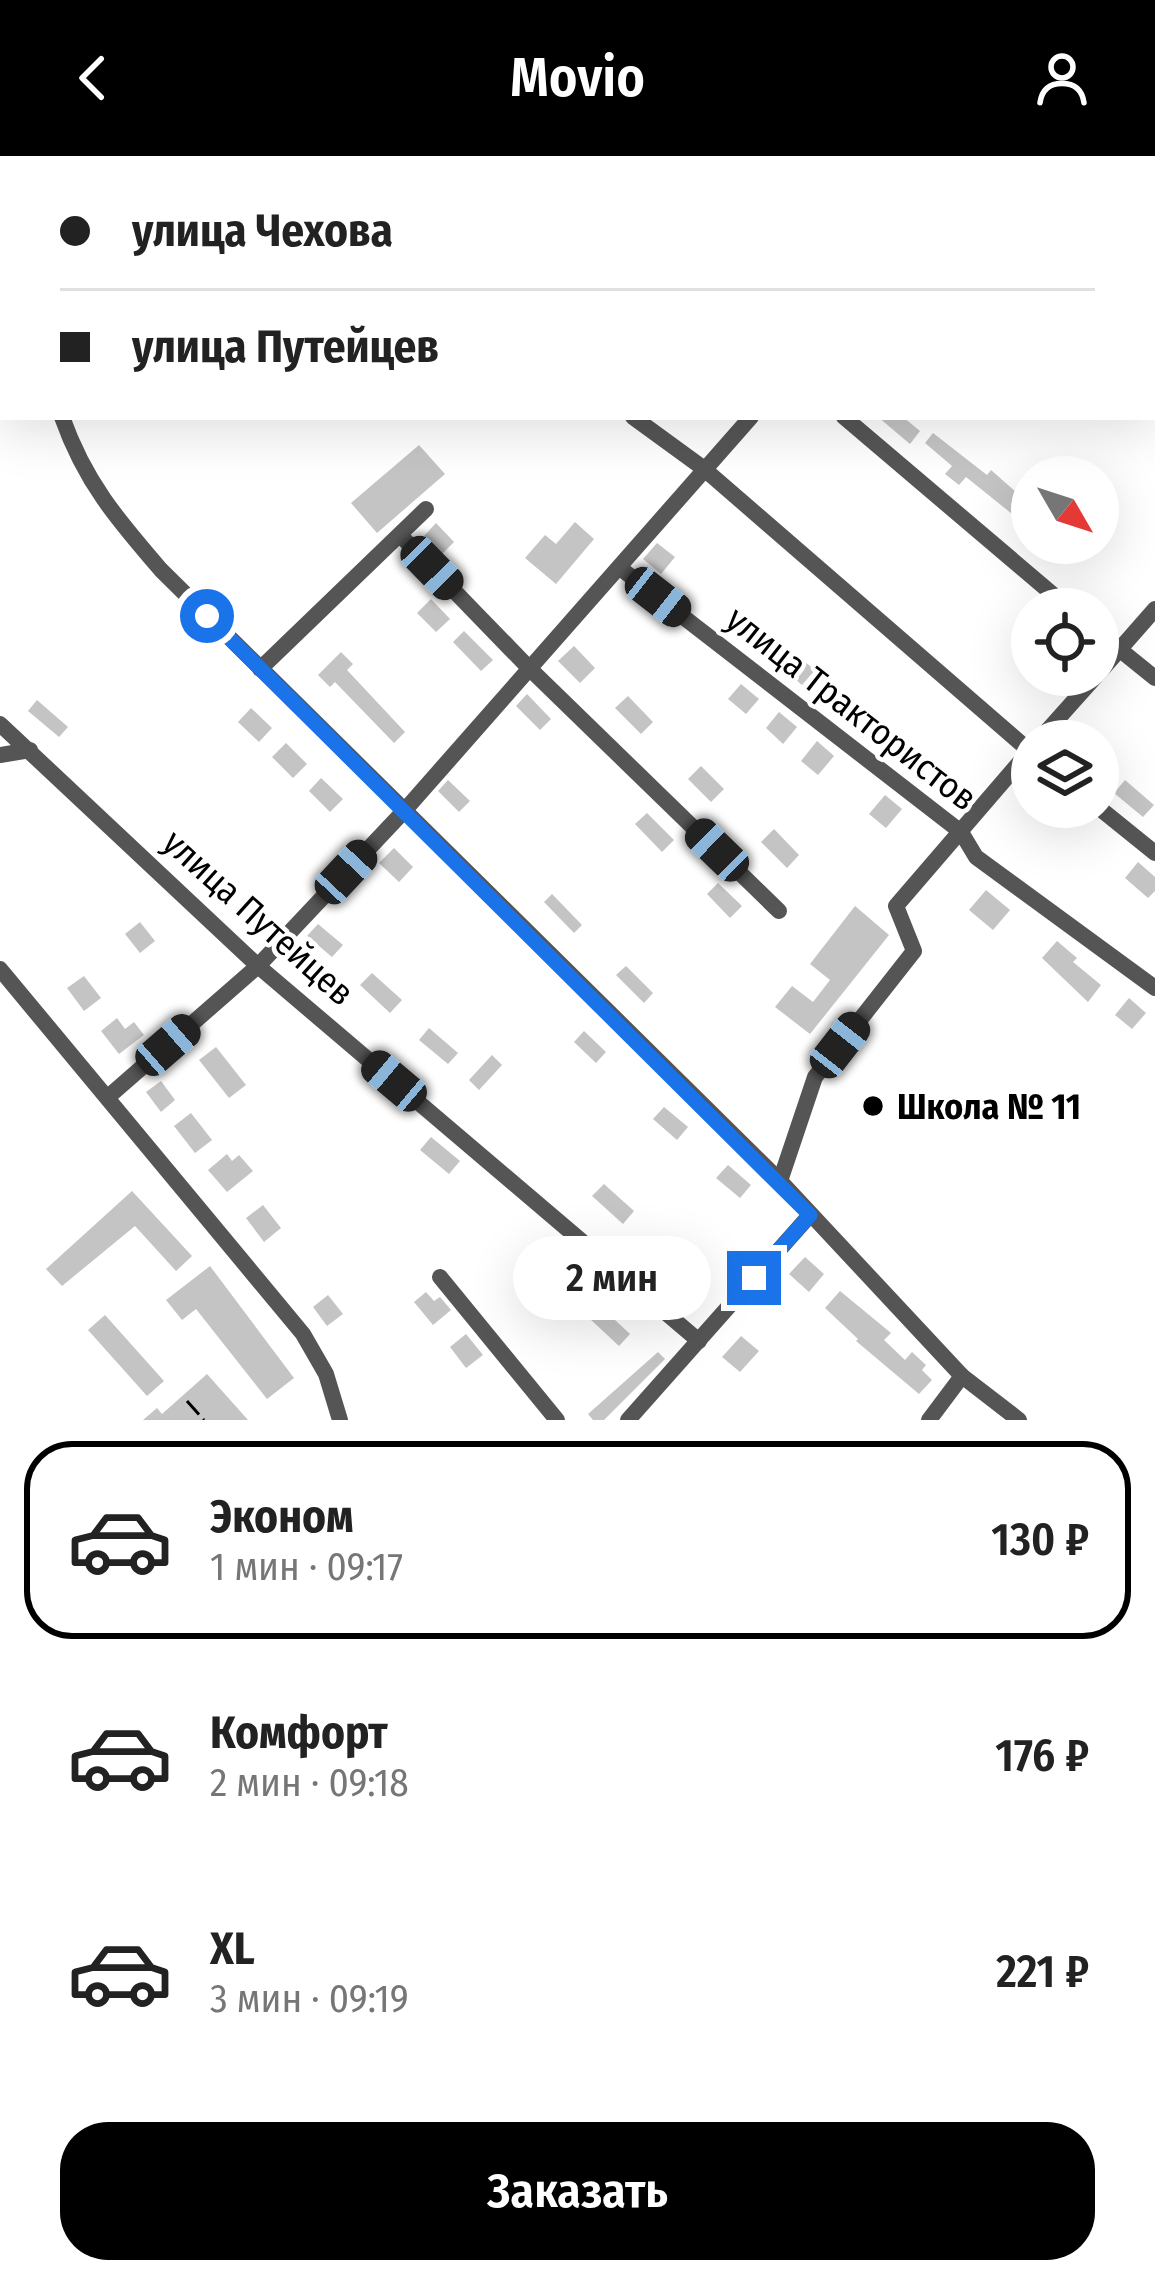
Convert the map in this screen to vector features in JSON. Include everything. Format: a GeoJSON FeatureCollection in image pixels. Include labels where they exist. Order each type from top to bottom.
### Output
{"type":"FeatureCollection","features":[{"type":"Feature","properties":{"kind":"street"},"geometry":{"type":"LineString","coordinates":[[63,420],[85,475],[103,503],[161,570],[780,1181],[962,1376],[1019,1420]]}},
{"type":"Feature","properties":{"kind":"street"},"geometry":{"type":"LineString","coordinates":[[637,420],[703,468],[1011,729]]}},
{"type":"Feature","properties":{"kind":"street"},"geometry":{"type":"LineString","coordinates":[[108,1097],[259,966],[404,810],[748,420]]}},
{"type":"Feature","properties":{"kind":"street"},"geometry":{"type":"LineString","coordinates":[[848,420],[1045,588]]}},
{"type":"Feature","properties":{"kind":"street"},"geometry":{"type":"LineString","coordinates":[[260,669],[426,509]]}},
{"type":"Feature","properties":{"kind":"street"},"geometry":{"type":"LineString","coordinates":[[400,535],[779,911]]}},
{"type":"Feature","properties":{"kind":"street","name":"улица Трактористов"},"geometry":{"type":"LineString","coordinates":[[620,568],[961,832],[976,857],[1155,988]]}},
{"type":"Feature","properties":{"kind":"street"},"geometry":{"type":"LineString","coordinates":[[1155,609],[1119,650],[1155,679]]}},
{"type":"Feature","properties":{"kind":"street"},"geometry":{"type":"LineString","coordinates":[[1057,720],[1078,696]]}},
{"type":"Feature","properties":{"kind":"street","name":"улица Путейцев"},"geometry":{"type":"LineString","coordinates":[[0,724],[259,966],[699,1341]]}},
{"type":"Feature","properties":{"kind":"street"},"geometry":{"type":"LineString","coordinates":[[0,755],[30,750]]}},
{"type":"Feature","properties":{"kind":"street"},"geometry":{"type":"LineString","coordinates":[[780,1181],[815,1077],[914,951],[896,906],[1011,774]]}},
{"type":"Feature","properties":{"kind":"street"},"geometry":{"type":"LineString","coordinates":[[1119,823],[1155,853]]}},
{"type":"Feature","properties":{"kind":"street"},"geometry":{"type":"LineString","coordinates":[[0,969],[303,1334],[326,1374],[340,1420]]}},
{"type":"Feature","properties":{"kind":"street"},"geometry":{"type":"LineString","coordinates":[[628,1420],[810,1215]]}},
{"type":"Feature","properties":{"kind":"street"},"geometry":{"type":"LineString","coordinates":[[440,1277],[557,1420]]}},
{"type":"Feature","properties":{"kind":"street"},"geometry":{"type":"LineString","coordinates":[[929,1420],[962,1376]]}},
{"type":"Feature","properties":{"kind":"building"},"geometry":{"type":"Polygon","coordinates":[[[882,420],[907,420],[920,431],[910,444],[882,420]]]}},
{"type":"Feature","properties":{"kind":"building"},"geometry":{"type":"Polygon","coordinates":[[[933,433],[987,475],[991,470],[1011,488],[1011,513],[966,477],[959,485],[945,474],[952,466],[925,443],[933,433]]]}},
{"type":"Feature","properties":{"kind":"building"},"geometry":{"type":"Polygon","coordinates":[[[419,445],[445,474],[377,533],[351,503],[419,445]]]}},
{"type":"Feature","properties":{"kind":"building"},"geometry":{"type":"Polygon","coordinates":[[[575,522],[594,539],[556,584],[525,558],[545,535],[556,544],[575,522]]]}},
{"type":"Feature","properties":{"kind":"building"},"geometry":{"type":"Polygon","coordinates":[[[436,523],[454,542],[442,554],[424,536],[436,523]]]}},
{"type":"Feature","properties":{"kind":"building"},"geometry":{"type":"Polygon","coordinates":[[[657,543],[675,557],[661,574],[643,559],[657,543]]]}},
{"type":"Feature","properties":{"kind":"building"},"geometry":{"type":"Polygon","coordinates":[[[431,599],[450,619],[436,632],[417,613],[431,599]]]}},
{"type":"Feature","properties":{"kind":"building"},"geometry":{"type":"Polygon","coordinates":[[[744,617],[772,640],[761,652],[734,630],[744,617]]]}},
{"type":"Feature","properties":{"kind":"building"},"geometry":{"type":"Polygon","coordinates":[[[464,631],[493,660],[481,671],[453,642],[464,631]]]}},
{"type":"Feature","properties":{"kind":"building"},"geometry":{"type":"Polygon","coordinates":[[[574,646],[595,668],[580,683],[558,661],[574,646]]]}},
{"type":"Feature","properties":{"kind":"building"},"geometry":{"type":"Polygon","coordinates":[[[341,652],[353,664],[347,670],[405,732],[394,743],[335,682],[330,687],[318,675],[341,652]]]}},
{"type":"Feature","properties":{"kind":"building"},"geometry":{"type":"Polygon","coordinates":[[[794,653],[815,670],[802,685],[782,668],[794,653]]]}},
{"type":"Feature","properties":{"kind":"building"},"geometry":{"type":"Polygon","coordinates":[[[741,684],[759,699],[746,714],[728,699],[741,684]]]}},
{"type":"Feature","properties":{"kind":"building"},"geometry":{"type":"Polygon","coordinates":[[[527,694],[551,719],[540,730],[516,706],[527,694]]]}},
{"type":"Feature","properties":{"kind":"building"},"geometry":{"type":"Polygon","coordinates":[[[628,696],[653,722],[641,734],[615,708],[628,696]]]}},
{"type":"Feature","properties":{"kind":"building"},"geometry":{"type":"Polygon","coordinates":[[[37,700],[68,727],[59,737],[28,711],[37,700]]]}},
{"type":"Feature","properties":{"kind":"building"},"geometry":{"type":"Polygon","coordinates":[[[251,708],[272,728],[259,742],[238,722],[251,708]]]}},
{"type":"Feature","properties":{"kind":"building"},"geometry":{"type":"Polygon","coordinates":[[[779,712],[797,727],[783,744],[766,728],[779,712]]]}},
{"type":"Feature","properties":{"kind":"building"},"geometry":{"type":"Polygon","coordinates":[[[817,741],[834,756],[818,775],[801,761],[817,741]]]}},
{"type":"Feature","properties":{"kind":"building"},"geometry":{"type":"Polygon","coordinates":[[[286,743],[307,764],[293,778],[272,757],[286,743]]]}},
{"type":"Feature","properties":{"kind":"building"},"geometry":{"type":"Polygon","coordinates":[[[701,766],[724,789],[711,802],[688,779],[701,766]]]}},
{"type":"Feature","properties":{"kind":"building"},"geometry":{"type":"Polygon","coordinates":[[[321,778],[343,799],[330,812],[309,791],[321,778]]]}},
{"type":"Feature","properties":{"kind":"building"},"geometry":{"type":"Polygon","coordinates":[[[448,780],[470,801],[459,812],[438,791],[448,780]]]}},
{"type":"Feature","properties":{"kind":"building"},"geometry":{"type":"Polygon","coordinates":[[[1125,780],[1154,805],[1143,817],[1119,797],[1125,780]]]}},
{"type":"Feature","properties":{"kind":"building"},"geometry":{"type":"Polygon","coordinates":[[[885,795],[902,809],[886,828],[869,814],[885,795]]]}},
{"type":"Feature","properties":{"kind":"building"},"geometry":{"type":"Polygon","coordinates":[[[647,813],[674,840],[662,852],[635,824],[647,813]]]}},
{"type":"Feature","properties":{"kind":"building"},"geometry":{"type":"Polygon","coordinates":[[[774,829],[799,855],[787,868],[761,842],[774,829]]]}},
{"type":"Feature","properties":{"kind":"building"},"geometry":{"type":"Polygon","coordinates":[[[394,848],[413,867],[399,882],[379,863],[394,848]]]}},
{"type":"Feature","properties":{"kind":"building"},"geometry":{"type":"Polygon","coordinates":[[[1138,862],[1155,877],[1155,891],[1148,898],[1125,878],[1138,862]]]}},
{"type":"Feature","properties":{"kind":"building"},"geometry":{"type":"Polygon","coordinates":[[[718,883],[742,906],[730,918],[707,894],[718,883]]]}},
{"type":"Feature","properties":{"kind":"building"},"geometry":{"type":"Polygon","coordinates":[[[986,890],[1010,910],[993,930],[969,910],[986,890]]]}},
{"type":"Feature","properties":{"kind":"building"},"geometry":{"type":"Polygon","coordinates":[[[552,894],[582,925],[574,933],[544,902],[552,894]]]}},
{"type":"Feature","properties":{"kind":"building"},"geometry":{"type":"Polygon","coordinates":[[[855,906],[889,935],[810,1034],[775,1007],[792,986],[813,1002],[830,980],[810,964],[855,906]]]}},
{"type":"Feature","properties":{"kind":"building"},"geometry":{"type":"Polygon","coordinates":[[[140,922],[155,941],[140,953],[125,934],[140,922]]]}},
{"type":"Feature","properties":{"kind":"building"},"geometry":{"type":"Polygon","coordinates":[[[318,924],[343,945],[332,957],[307,936],[318,924]]]}},
{"type":"Feature","properties":{"kind":"building"},"geometry":{"type":"Polygon","coordinates":[[[1057,941],[1101,985],[1088,1002],[1042,958],[1057,941]]]}},
{"type":"Feature","properties":{"kind":"building"},"geometry":{"type":"Polygon","coordinates":[[[626,966],[653,993],[644,1003],[616,975],[626,966]]]}},
{"type":"Feature","properties":{"kind":"building"},"geometry":{"type":"Polygon","coordinates":[[[372,973],[402,1000],[390,1013],[360,985],[372,973]]]}},
{"type":"Feature","properties":{"kind":"building"},"geometry":{"type":"Polygon","coordinates":[[[84,976],[101,998],[84,1011],[67,988],[84,976]]]}},
{"type":"Feature","properties":{"kind":"building"},"geometry":{"type":"Polygon","coordinates":[[[1129,998],[1146,1013],[1132,1029],[1115,1015],[1129,998]]]}},
{"type":"Feature","properties":{"kind":"building"},"geometry":{"type":"Polygon","coordinates":[[[117,1018],[125,1029],[134,1022],[144,1035],[119,1054],[101,1031],[117,1018]]]}},
{"type":"Feature","properties":{"kind":"building"},"geometry":{"type":"Polygon","coordinates":[[[429,1028],[458,1053],[448,1064],[419,1040],[429,1028]]]}},
{"type":"Feature","properties":{"kind":"building"},"geometry":{"type":"Polygon","coordinates":[[[584,1031],[606,1052],[596,1063],[574,1042],[584,1031]]]}},
{"type":"Feature","properties":{"kind":"building"},"geometry":{"type":"Polygon","coordinates":[[[216,1047],[246,1085],[229,1098],[199,1060],[216,1047]]]}},
{"type":"Feature","properties":{"kind":"building"},"geometry":{"type":"Polygon","coordinates":[[[492,1055],[502,1065],[479,1090],[469,1080],[492,1055]]]}},
{"type":"Feature","properties":{"kind":"building"},"geometry":{"type":"Polygon","coordinates":[[[161,1081],[175,1100],[161,1112],[146,1092],[161,1081]]]}},
{"type":"Feature","properties":{"kind":"building"},"geometry":{"type":"Polygon","coordinates":[[[664,1107],[688,1127],[677,1140],[653,1119],[664,1107]]]}},
{"type":"Feature","properties":{"kind":"building"},"geometry":{"type":"Polygon","coordinates":[[[191,1113],[212,1140],[195,1153],[174,1126],[191,1113]]]}},
{"type":"Feature","properties":{"kind":"building"},"geometry":{"type":"Polygon","coordinates":[[[431,1137],[460,1161],[449,1174],[420,1150],[431,1137]]]}},
{"type":"Feature","properties":{"kind":"building"},"geometry":{"type":"Polygon","coordinates":[[[227,1154],[232,1161],[239,1155],[253,1171],[227,1192],[208,1170],[227,1154]]]}},
{"type":"Feature","properties":{"kind":"building"},"geometry":{"type":"Polygon","coordinates":[[[728,1165],[751,1185],[740,1198],[716,1178],[728,1165]]]}},
{"type":"Feature","properties":{"kind":"building"},"geometry":{"type":"Polygon","coordinates":[[[604,1184],[634,1211],[623,1224],[592,1196],[604,1184]]]}},
{"type":"Feature","properties":{"kind":"building"},"geometry":{"type":"Polygon","coordinates":[[[132,1191],[192,1256],[176,1271],[135,1226],[62,1286],[46,1269],[132,1191]]]}},
{"type":"Feature","properties":{"kind":"building"},"geometry":{"type":"Polygon","coordinates":[[[263,1205],[281,1228],[264,1242],[246,1218],[263,1205]]]}},
{"type":"Feature","properties":{"kind":"building"},"geometry":{"type":"Polygon","coordinates":[[[666,1240],[692,1262],[682,1274],[656,1251],[666,1240]]]}},
{"type":"Feature","properties":{"kind":"building"},"geometry":{"type":"Polygon","coordinates":[[[547,1248],[568,1268],[556,1282],[534,1261],[547,1248]]]}},
{"type":"Feature","properties":{"kind":"building"},"geometry":{"type":"Polygon","coordinates":[[[805,1257],[824,1274],[809,1292],[789,1274],[805,1257]]]}},
{"type":"Feature","properties":{"kind":"building"},"geometry":{"type":"Polygon","coordinates":[[[210,1266],[294,1378],[267,1399],[196,1309],[182,1320],[166,1300],[210,1266]]]}},
{"type":"Feature","properties":{"kind":"building"},"geometry":{"type":"Polygon","coordinates":[[[840,1291],[891,1333],[884,1340],[905,1360],[912,1352],[926,1365],[922,1370],[932,1380],[919,1394],[825,1308],[840,1291]]]}},
{"type":"Feature","properties":{"kind":"building"},"geometry":{"type":"Polygon","coordinates":[[[426,1292],[434,1301],[440,1297],[451,1310],[433,1325],[414,1302],[426,1292]]]}},
{"type":"Feature","properties":{"kind":"building"},"geometry":{"type":"Polygon","coordinates":[[[328,1295],[343,1314],[327,1326],[313,1307],[328,1295]]]}},
{"type":"Feature","properties":{"kind":"building"},"geometry":{"type":"Polygon","coordinates":[[[600,1306],[630,1334],[619,1346],[589,1318],[600,1306]]]}},
{"type":"Feature","properties":{"kind":"building"},"geometry":{"type":"Polygon","coordinates":[[[105,1315],[164,1381],[147,1396],[88,1330],[105,1315]]]}},
{"type":"Feature","properties":{"kind":"building"},"geometry":{"type":"Polygon","coordinates":[[[466,1334],[483,1355],[466,1368],[450,1347],[466,1334]]]}},
{"type":"Feature","properties":{"kind":"building"},"geometry":{"type":"Polygon","coordinates":[[[741,1336],[759,1351],[740,1372],[722,1357],[741,1336]]]}},
{"type":"Feature","properties":{"kind":"building"},"geometry":{"type":"Polygon","coordinates":[[[658,1352],[665,1359],[604,1420],[593,1420],[588,1414],[658,1352]]]}},
{"type":"Feature","properties":{"kind":"building"},"geometry":{"type":"Polygon","coordinates":[[[207,1374],[248,1420],[143,1420],[157,1408],[162,1414],[207,1374]]]}},
{"type":"Feature","properties":{"kind":"railway"},"geometry":{"type":"LineString","coordinates":[[187,1401],[204,1420]]}},
{"type":"Feature","properties":{"kind":"place","name":"Школа № 11"},"geometry":{"type":"Point","coordinates":[873,1106]}},
{"type":"Feature","properties":{"kind":"route"},"geometry":{"type":"LineString","coordinates":[[207,616],[810,1215],[754,1278]]}}]}
